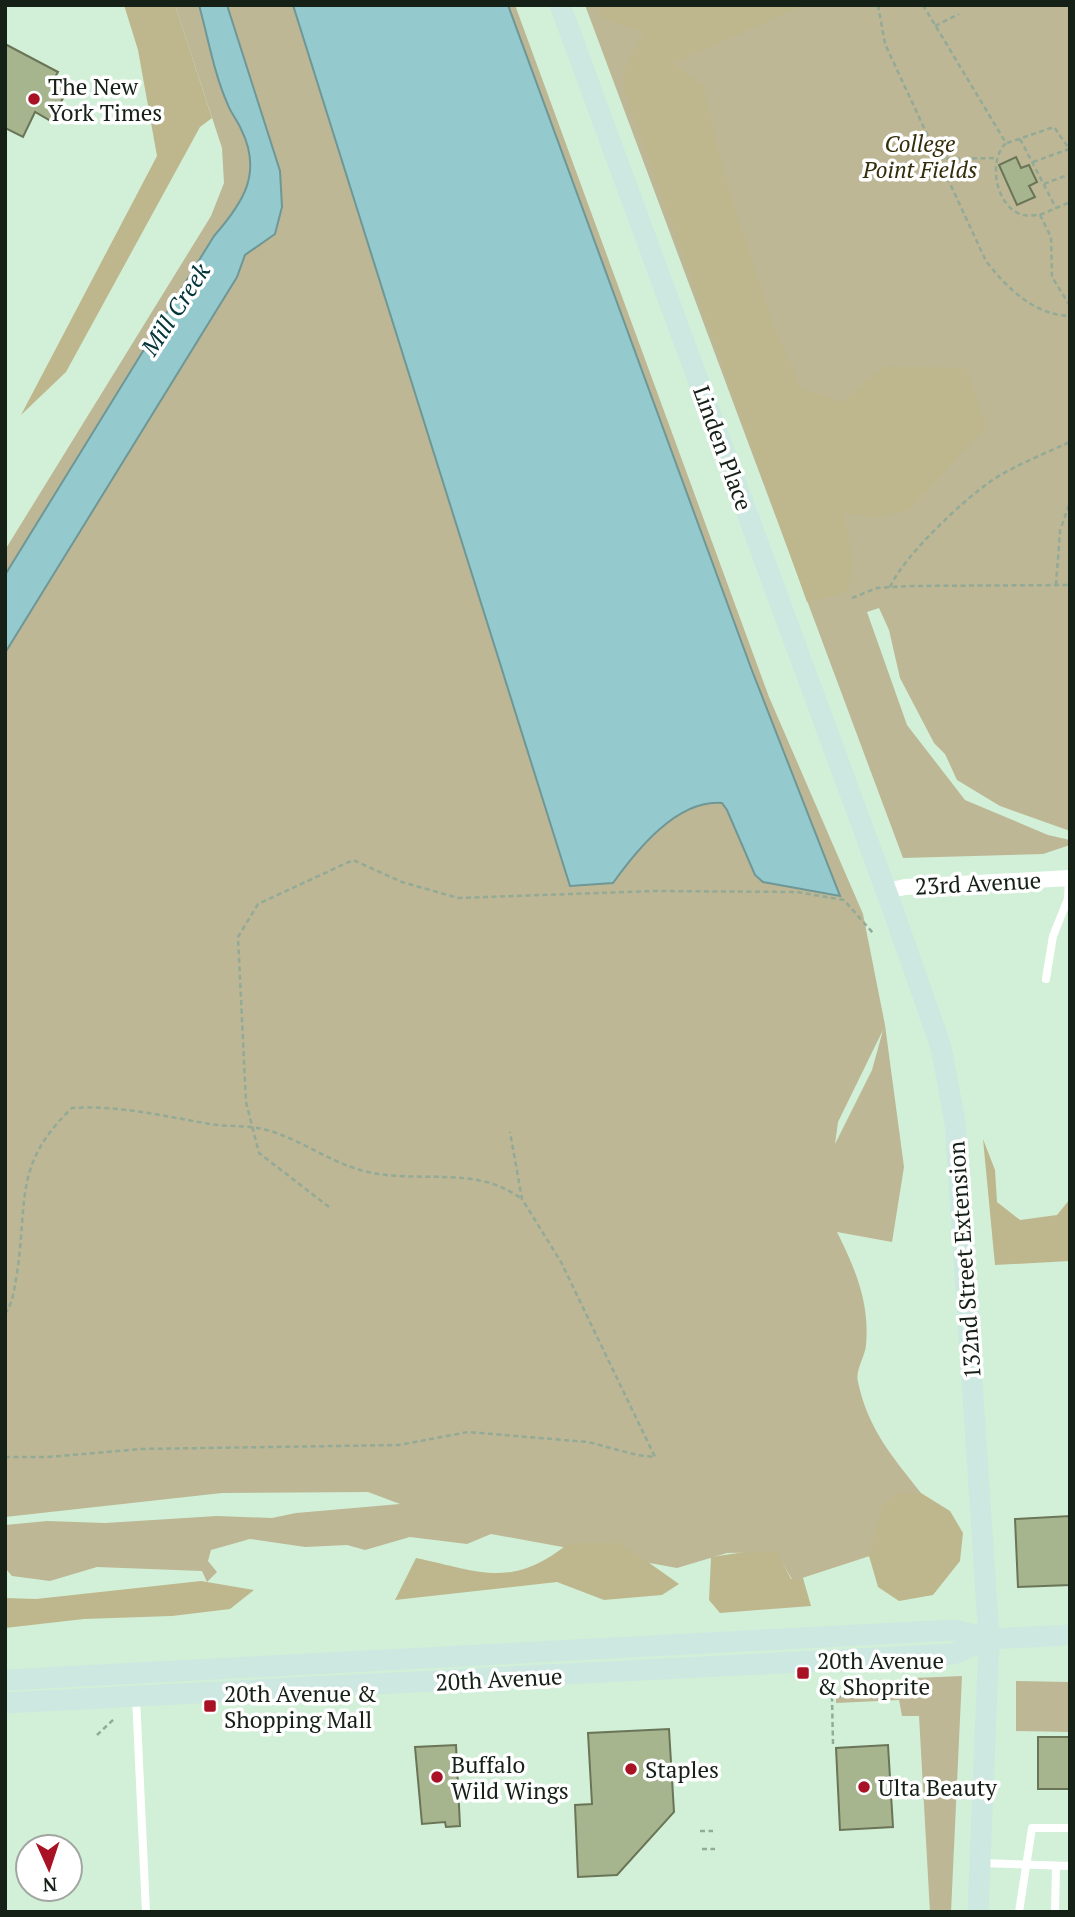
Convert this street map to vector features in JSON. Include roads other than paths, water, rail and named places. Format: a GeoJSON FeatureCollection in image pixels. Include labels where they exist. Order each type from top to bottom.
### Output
{"type":"FeatureCollection","features":[{"type":"Feature","properties":{"kind":"street","name":"Linden Place"},"geometry":{"type":"LineString","coordinates":[[560,5],[887,891]]}},
{"type":"Feature","properties":{"kind":"street","name":"23rd Avenue"},"geometry":{"type":"LineString","coordinates":[[887,891],[905,887],[1069,878]]}},
{"type":"Feature","properties":{"kind":"street","name":"132nd Street Extension"},"geometry":{"type":"LineString","coordinates":[[887,891],[940,1047],[955,1122],[989,1639],[978,1912]]}},
{"type":"Feature","properties":{"kind":"street","name":"20th Avenue"},"geometry":{"type":"LineString","coordinates":[[5,1680],[954,1630],[989,1639],[1070,1635]]}},
{"type":"Feature","properties":{"kind":"street","name":"20th Avenue"},"geometry":{"type":"LineString","coordinates":[[5,1703],[953,1654],[989,1639]]}},
{"type":"Feature","properties":{"kind":"lane"},"geometry":{"type":"LineString","coordinates":[[1046,979],[1053,936],[1068,899],[1069,878]]}},
{"type":"Feature","properties":{"kind":"lane"},"geometry":{"type":"LineString","coordinates":[[135,1673],[146,1912]]}},
{"type":"Feature","properties":{"kind":"lane"},"geometry":{"type":"LineString","coordinates":[[1019,1912],[1032,1828],[1070,1828]]}},
{"type":"Feature","properties":{"kind":"lane"},"geometry":{"type":"LineString","coordinates":[[979,1863],[1027,1867],[1070,1866]]}},
{"type":"Feature","properties":{"kind":"lane"},"geometry":{"type":"LineString","coordinates":[[1055,1912],[1056,1866]]}},
{"type":"Feature","properties":{"kind":"water","name":"Mill Creek"},"geometry":{"type":"Polygon","coordinates":[[[199,5],[227,5],[280,171],[282,207],[275,234],[245,255],[237,277],[5,653],[5,575],[214,236],[234,212],[247,187],[250,160],[247,145],[219,81],[199,5]]]}},
{"type":"Feature","properties":{"kind":"water"},"geometry":{"type":"Polygon","coordinates":[[[293,5],[508,5],[751,668],[840,896],[763,882],[755,875],[722,803],[689,809],[674,818],[633,856],[613,883],[570,886],[293,5]]]}},
{"type":"Feature","properties":{"kind":"place","name":"The New York Times"},"geometry":{"type":"Point","coordinates":[34,99]}},
{"type":"Feature","properties":{"kind":"place","name":"20th Avenue & Shoprite"},"geometry":{"type":"Point","coordinates":[803,1673]}},
{"type":"Feature","properties":{"kind":"place","name":"20th Avenue & Shopping Mall"},"geometry":{"type":"Point","coordinates":[210,1706]}},
{"type":"Feature","properties":{"kind":"place","name":"Staples"},"geometry":{"type":"Point","coordinates":[631,1769]}},
{"type":"Feature","properties":{"kind":"place","name":"Buffalo Wild Wings"},"geometry":{"type":"Point","coordinates":[437,1777]}},
{"type":"Feature","properties":{"kind":"place","name":"Ulta Beauty"},"geometry":{"type":"Point","coordinates":[864,1787]}},
{"type":"Feature","properties":{"kind":"park label","name":"College Point Fields"},"geometry":{"type":"Point","coordinates":[920,156]}}]}
